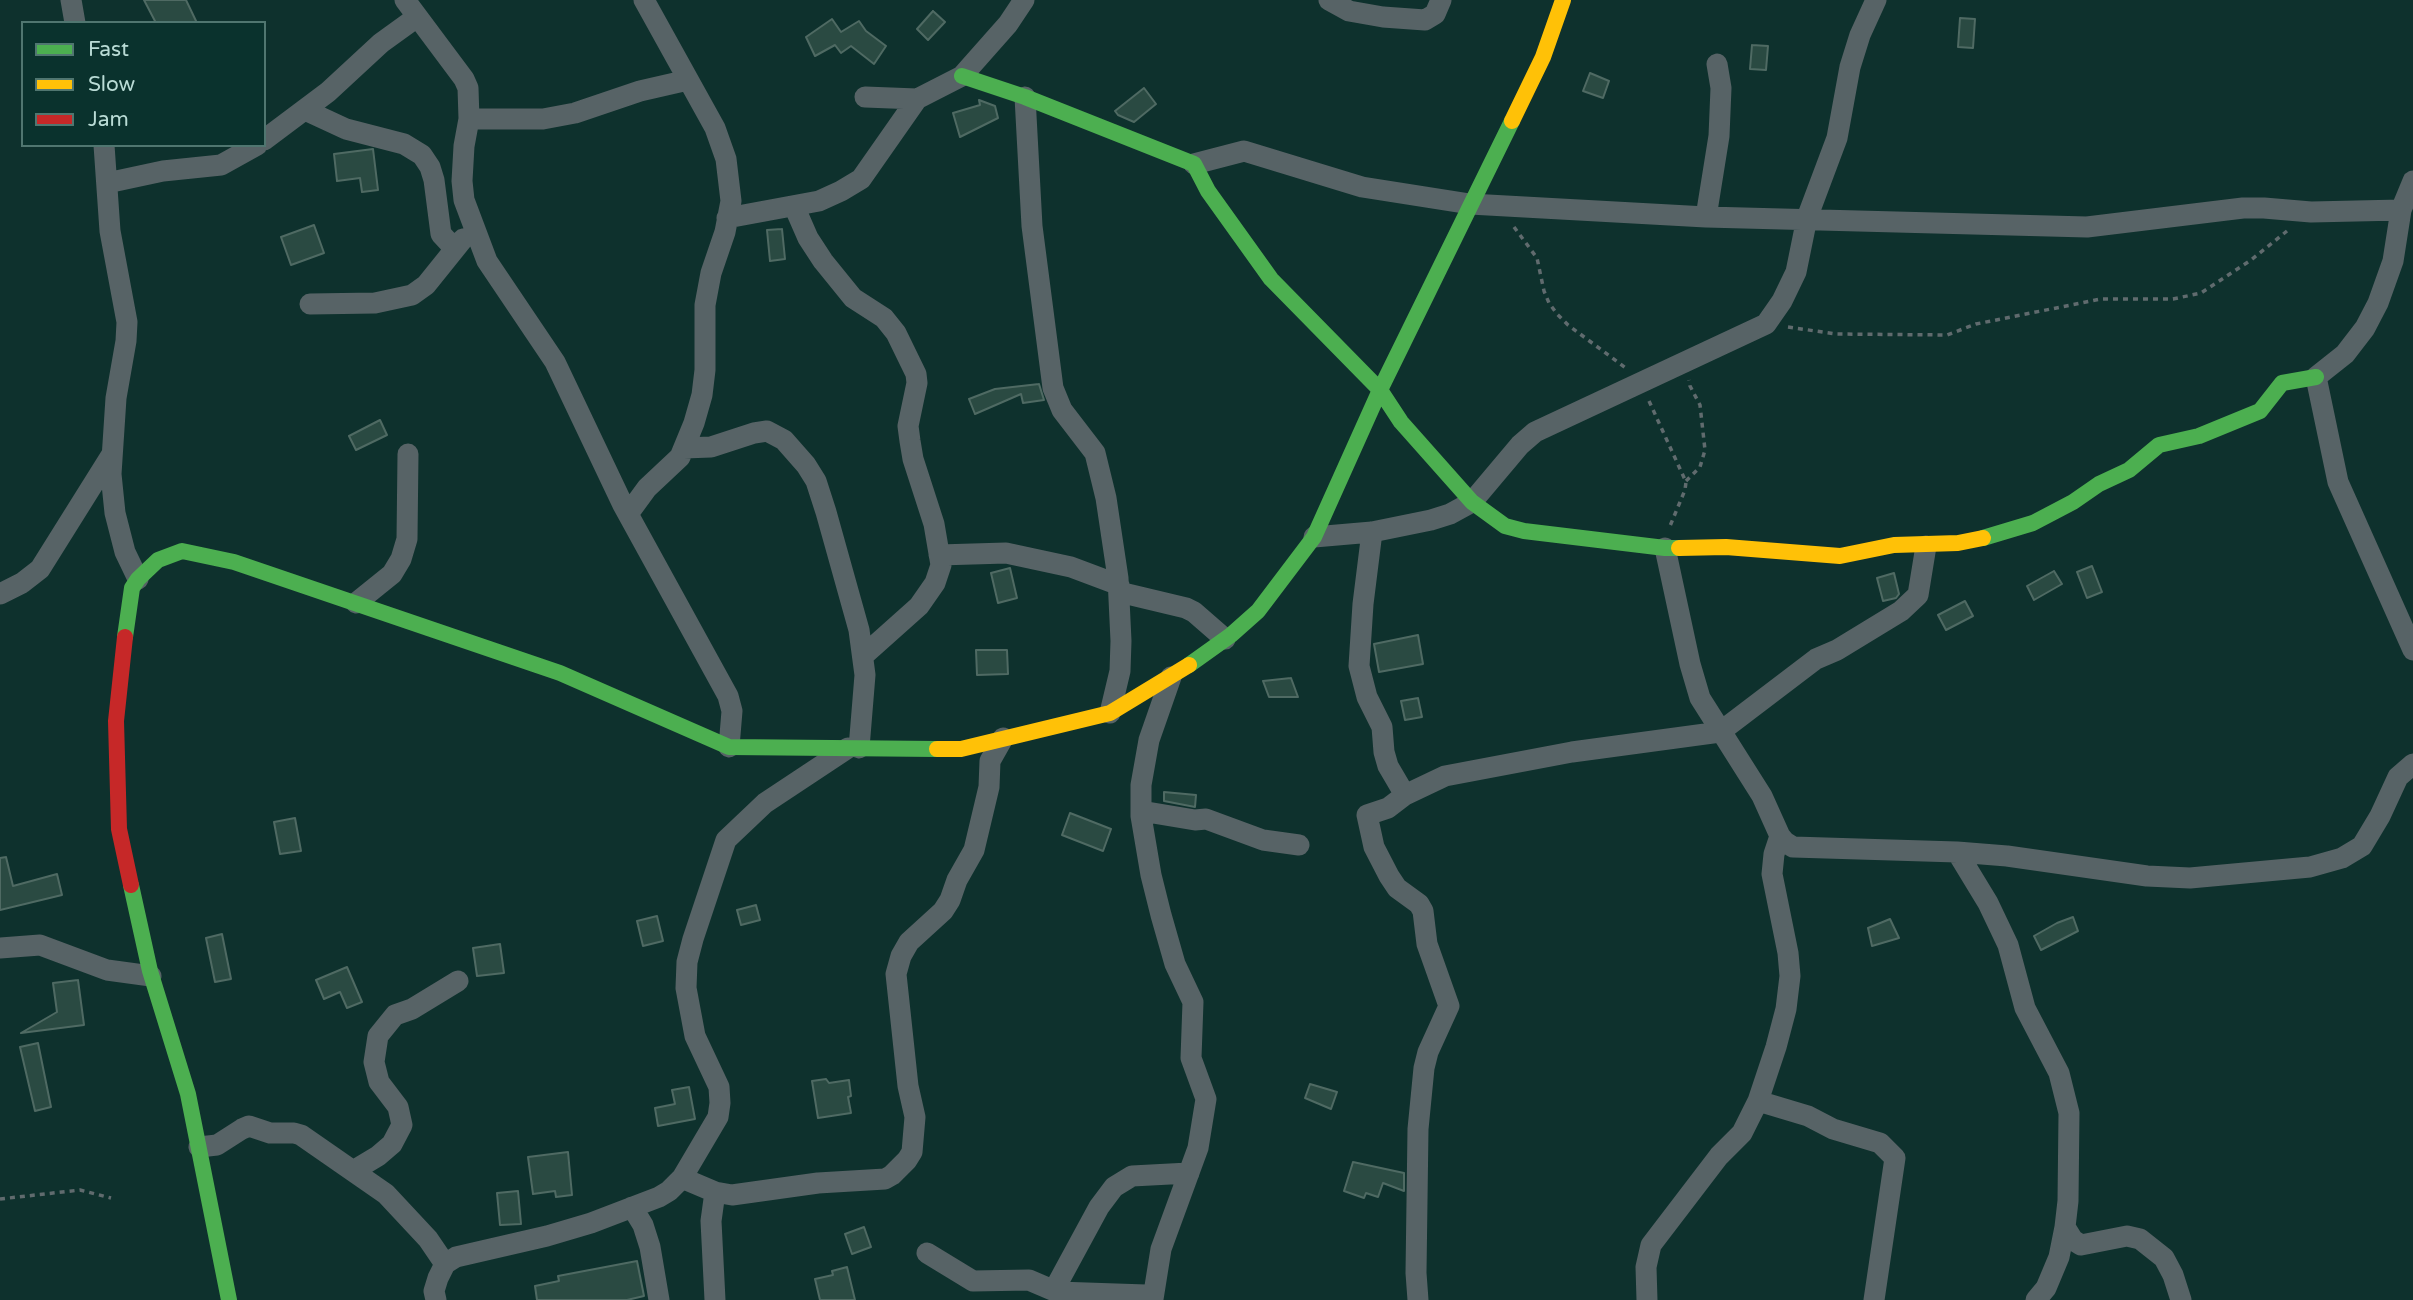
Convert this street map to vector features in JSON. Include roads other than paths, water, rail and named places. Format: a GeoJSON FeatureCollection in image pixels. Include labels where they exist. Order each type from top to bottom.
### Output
{"type":"FeatureCollection","features":[{"type":"Feature","properties":{"kind":"street"},"geometry":{"type":"LineString","coordinates":[[71,0],[75,21]]}},
{"type":"Feature","properties":{"kind":"street"},"geometry":{"type":"LineString","coordinates":[[628,514],[647,488],[680,457],[702,395],[707,350],[705,305],[731,201],[726,159],[715,128],[644,0]]}},
{"type":"Feature","properties":{"kind":"street"},"geometry":{"type":"LineString","coordinates":[[727,218],[819,201],[861,179],[917,99],[962,76],[1008,24],[1024,0]]}},
{"type":"Feature","properties":{"kind":"street"},"geometry":{"type":"LineString","coordinates":[[1329,0],[1349,11],[1425,20],[1434,14],[1441,0]]}},
{"type":"Feature","properties":{"kind":"street"},"geometry":{"type":"LineString","coordinates":[[229,1300],[188,1094],[152,976],[119,829],[116,721],[132,588],[138,579],[158,560],[183,551],[234,562],[560,673],[729,747],[961,749],[1110,713],[1171,677],[1225,639],[1258,611],[1314,537],[1380,390],[1543,57],[1563,0]]}},
{"type":"Feature","properties":{"kind":"street"},"geometry":{"type":"LineString","coordinates":[[1314,537],[1372,532],[1450,514],[1472,502],[1520,445],[1535,432],[1766,324],[1790,289],[1796,272],[1807,218],[1836,138],[1850,67],[1860,35],[1876,0]]}},
{"type":"Feature","properties":{"kind":"street"},"geometry":{"type":"LineString","coordinates":[[266,139],[328,92],[380,43],[411,9],[464,79],[470,100],[464,146],[464,200],[487,261],[555,362],[628,514],[728,696],[732,711],[729,747]]}},
{"type":"Feature","properties":{"kind":"street"},"geometry":{"type":"LineString","coordinates":[[1706,217],[1719,136],[1721,88],[1717,64]]}},
{"type":"Feature","properties":{"kind":"street"},"geometry":{"type":"LineString","coordinates":[[962,76],[1025,97],[1194,164],[1244,151],[1362,187],[1470,204],[1706,217],[2087,227],[2243,208],[2264,208],[2404,226]]}},
{"type":"Feature","properties":{"kind":"street"},"geometry":{"type":"LineString","coordinates":[[469,119],[562,116],[597,107],[640,91],[688,80]]}},
{"type":"Feature","properties":{"kind":"street"},"geometry":{"type":"LineString","coordinates":[[865,97],[917,99]]}},
{"type":"Feature","properties":{"kind":"street"},"geometry":{"type":"LineString","coordinates":[[1025,97],[1032,226],[1053,388],[1062,410],[1095,453],[1108,511],[1119,589],[1120,671],[1110,713]]}},
{"type":"Feature","properties":{"kind":"street"},"geometry":{"type":"LineString","coordinates":[[305,110],[346,129],[404,144],[422,155],[434,180],[441,234],[454,248]]}},
{"type":"Feature","properties":{"kind":"street"},"geometry":{"type":"LineString","coordinates":[[104,147],[110,231],[127,321],[116,398],[111,474],[115,513],[125,552],[138,579]]}},
{"type":"Feature","properties":{"kind":"street"},"geometry":{"type":"LineString","coordinates":[[107,183],[155,173],[221,165],[253,147]]}},
{"type":"Feature","properties":{"kind":"street"},"geometry":{"type":"LineString","coordinates":[[1194,164],[1208,191],[1271,279],[1380,390],[1401,422],[1472,502],[1505,526],[1524,531],[1661,548],[1726,547],[1840,556],[1894,545],[1958,543],[1990,537],[2033,523],[2129,470],[2159,445],[2199,436],[2233,423],[2260,411],[2282,383],[2316,377],[2345,354],[2365,328],[2378,303],[2404,226],[2413,181]]}},
{"type":"Feature","properties":{"kind":"street"},"geometry":{"type":"LineString","coordinates":[[794,206],[808,237],[841,286],[853,298],[884,318],[896,333],[913,364],[917,383],[908,426],[915,467],[934,524],[941,565],[935,583],[919,606],[863,656]]}},
{"type":"Feature","properties":{"kind":"street"},"geometry":{"type":"LineString","coordinates":[[310,304],[375,303],[412,295],[426,285],[473,227]]}},
{"type":"Feature","properties":{"kind":"street"},"geometry":{"type":"LineString","coordinates":[[2316,377],[2338,482],[2413,650]]}},
{"type":"Feature","properties":{"kind":"street"},"geometry":{"type":"LineString","coordinates":[[436,1300],[434,1291],[445,1264],[456,1257],[547,1236],[632,1207],[659,1197],[682,1178],[718,1117],[720,1103],[719,1087],[695,1036],[686,988],[687,962],[693,939],[726,840],[765,803],[854,748],[865,675],[863,656],[859,629],[816,481],[799,455],[776,434],[767,431],[710,447],[684,449]]}},
{"type":"Feature","properties":{"kind":"street"},"geometry":{"type":"LineString","coordinates":[[0,594],[22,583],[40,569],[113,452]]}},
{"type":"Feature","properties":{"kind":"street"},"geometry":{"type":"LineString","coordinates":[[356,603],[393,574],[401,559],[407,539],[408,454]]}},
{"type":"Feature","properties":{"kind":"street"},"geometry":{"type":"LineString","coordinates":[[1372,532],[1359,666],[1367,697],[1382,727],[1388,766],[1405,795]]}},
{"type":"Feature","properties":{"kind":"street"},"geometry":{"type":"LineString","coordinates":[[1418,1300],[1418,1129],[1428,1052],[1449,1006],[1427,944],[1423,911],[1419,904],[1392,883],[1374,847],[1367,818],[1370,813],[1388,808],[1405,795],[1445,776],[1517,761],[1720,732],[1816,659],[1837,650],[1901,611],[1918,595],[1926,545]]}},
{"type":"Feature","properties":{"kind":"street"},"geometry":{"type":"LineString","coordinates":[[1661,548],[1700,698],[1762,796],[1780,836],[1793,847],[1957,852],[2007,856],[2147,876],[2190,878],[2310,867],[2342,858],[2362,846],[2398,777],[2413,764]]}},
{"type":"Feature","properties":{"kind":"street"},"geometry":{"type":"LineString","coordinates":[[939,555],[1006,553],[1071,567],[1119,589],[1186,608],[1225,639]]}},
{"type":"Feature","properties":{"kind":"street"},"geometry":{"type":"LineString","coordinates":[[928,1253],[967,1280],[1029,1280],[1056,1294],[1146,1295],[1153,1300],[1161,1249],[1198,1148],[1206,1098],[1191,1058],[1193,1002],[1175,964],[1161,915],[1151,875],[1141,811],[1141,785],[1149,740],[1171,677]]}},
{"type":"Feature","properties":{"kind":"street"},"geometry":{"type":"LineString","coordinates":[[682,1178],[715,1192],[732,1195],[818,1183],[885,1179],[892,1175],[912,1152],[915,1117],[908,1086],[896,974],[901,956],[909,942],[943,911],[950,900],[957,880],[974,850],[989,787],[990,761],[1003,738]]}},
{"type":"Feature","properties":{"kind":"street"},"geometry":{"type":"LineString","coordinates":[[1141,811],[1195,820],[1206,819],[1263,839],[1299,845]]}},
{"type":"Feature","properties":{"kind":"street"},"geometry":{"type":"LineString","coordinates":[[1647,1300],[1646,1267],[1651,1245],[1719,1156],[1742,1133],[1758,1101],[1776,1047],[1786,1009],[1790,976],[1772,874],[1774,854],[1780,836]]}},
{"type":"Feature","properties":{"kind":"street"},"geometry":{"type":"LineString","coordinates":[[1957,852],[1988,903],[2008,945],[2025,1009],[2050,1053],[2064,1089],[2069,1113],[2065,1227],[2059,1257],[2046,1288],[2036,1300]]}},
{"type":"Feature","properties":{"kind":"street"},"geometry":{"type":"LineString","coordinates":[[0,948],[40,944],[107,970],[152,976]]}},
{"type":"Feature","properties":{"kind":"street"},"geometry":{"type":"LineString","coordinates":[[353,1171],[392,1144],[402,1125],[397,1107],[379,1082],[374,1062],[378,1036],[395,1015],[412,1009],[458,981]]}},
{"type":"Feature","properties":{"kind":"street"},"geometry":{"type":"LineString","coordinates":[[1758,1101],[1880,1143],[1895,1158],[1874,1300]]}},
{"type":"Feature","properties":{"kind":"street"},"geometry":{"type":"LineString","coordinates":[[199,1147],[217,1144],[249,1126],[270,1133],[294,1133],[316,1144],[386,1194],[428,1239],[445,1264]]}},
{"type":"Feature","properties":{"kind":"street"},"geometry":{"type":"LineString","coordinates":[[1056,1294],[1099,1207],[1114,1187],[1132,1176],[1167,1176],[1189,1172]]}},
{"type":"Feature","properties":{"kind":"street"},"geometry":{"type":"LineString","coordinates":[[715,1192],[711,1221],[715,1300]]}},
{"type":"Feature","properties":{"kind":"street"},"geometry":{"type":"LineString","coordinates":[[632,1207],[643,1226],[650,1247],[659,1300]]}},
{"type":"Feature","properties":{"kind":"street"},"geometry":{"type":"LineString","coordinates":[[2065,1227],[2073,1240],[2081,1245],[2127,1236],[2140,1239],[2164,1258],[2181,1300]]}}]}
